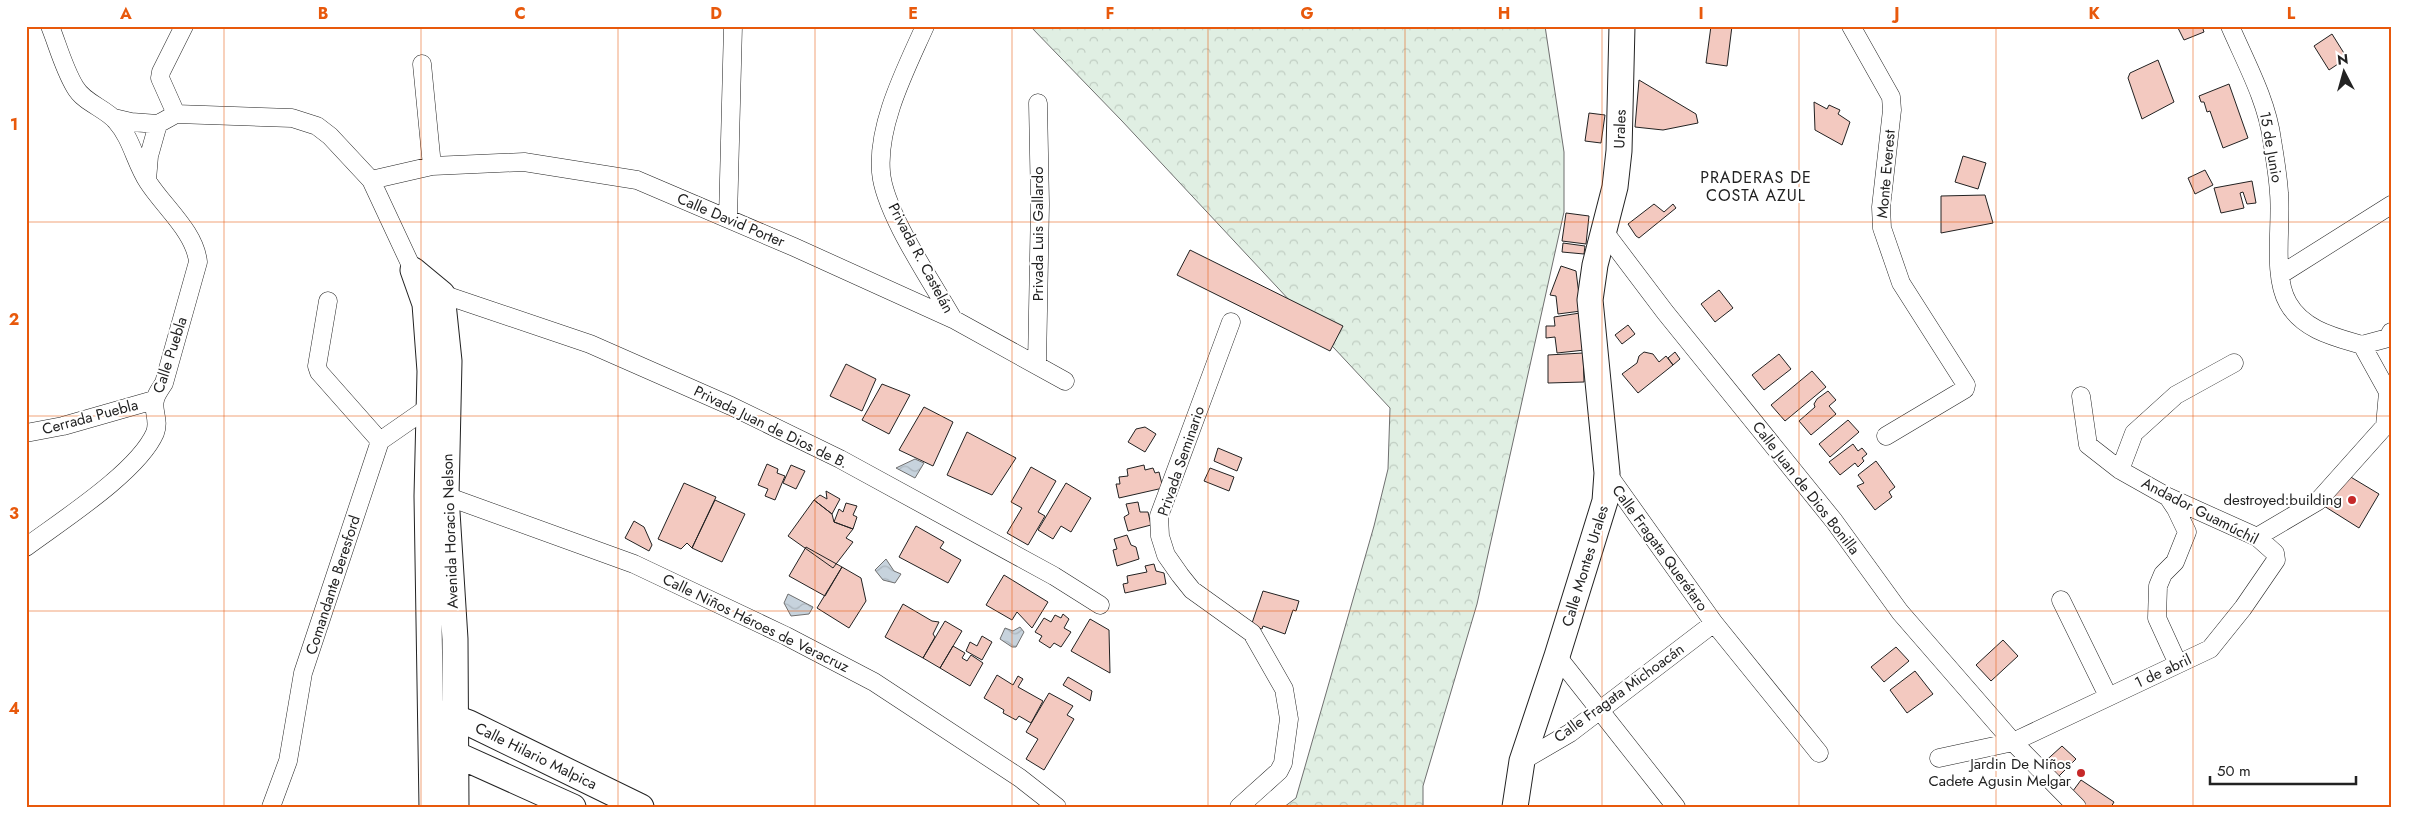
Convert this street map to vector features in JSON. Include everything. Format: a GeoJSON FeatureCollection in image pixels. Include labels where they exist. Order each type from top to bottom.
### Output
{"type":"FeatureCollection","features":[{"type":"Feature","properties":{"kind":"street"},"geometry":{"type":"LineString","coordinates":[[50,26],[75,88],[99,109],[114,118],[131,122],[158,124],[176,114],[292,118],[317,126],[330,136],[371,180],[413,270],[434,299]]}},
{"type":"Feature","properties":{"kind":"street"},"geometry":{"type":"LineString","coordinates":[[176,114],[160,78],[161,72],[184,26]]}},
{"type":"Feature","properties":{"kind":"street"},"geometry":{"type":"LineString","coordinates":[[728,218],[733,26]]}},
{"type":"Feature","properties":{"kind":"street","name":"Privada R. Castelán"},"geometry":{"type":"LineString","coordinates":[[925,26],[896,93],[881,155],[881,174],[893,212],[953,319]]}},
{"type":"Feature","properties":{"kind":"street","name":"Urales"},"geometry":{"type":"LineString","coordinates":[[1603,230],[1615,187],[1619,151],[1622,26]]}},
{"type":"Feature","properties":{"kind":"street","name":"15 de Junio"},"geometry":{"type":"LineString","coordinates":[[2230,26],[2265,108],[2272,138],[2279,194],[2280,275],[2287,302],[2294,312],[2320,332],[2362,345]]}},
{"type":"Feature","properties":{"kind":"street","name":"Monte Everest"},"geometry":{"type":"LineString","coordinates":[[1854,33],[1891,97],[1892,110],[1881,207],[1882,228],[1901,283],[1966,386],[1965,389],[1886,436]]}},
{"type":"Feature","properties":{"kind":"street"},"geometry":{"type":"LineString","coordinates":[[422,64],[432,166]]}},
{"type":"Feature","properties":{"kind":"street","name":"Privada Luis Gallardo"},"geometry":{"type":"LineString","coordinates":[[1037,365],[1040,204],[1038,103]]}},
{"type":"Feature","properties":{"kind":"street","name":"Calle Puebla"},"geometry":{"type":"LineString","coordinates":[[26,547],[102,491],[145,450],[155,432],[158,418],[154,400],[164,383],[198,262],[197,253],[191,240],[147,181],[126,133],[114,118]]}},
{"type":"Feature","properties":{"kind":"street"},"geometry":{"type":"LineString","coordinates":[[147,181],[150,156],[158,124]]}},
{"type":"Feature","properties":{"kind":"street","name":"Calle David Porter"},"geometry":{"type":"LineString","coordinates":[[371,180],[432,166],[524,162],[578,169],[637,180],[728,218],[953,319],[1065,381]]}},
{"type":"Feature","properties":{"kind":"street"},"geometry":{"type":"LineString","coordinates":[[2280,275],[2391,204]]}},
{"type":"Feature","properties":{"kind":"street","name":"Calle Montes Urales"},"geometry":{"type":"LineString","coordinates":[[1515,807],[1522,761],[1605,501],[1607,473],[1590,300],[1603,230]]}},
{"type":"Feature","properties":{"kind":"street","name":"Calle Juan de Dios Bonilla"},"geometry":{"type":"LineString","coordinates":[[1603,230],[1665,312],[1834,521],[1900,612],[2071,806]]}},
{"type":"Feature","properties":{"kind":"street","name":"Avenida Horacio Nelson"},"geometry":{"type":"LineString","coordinates":[[432,807],[430,709],[439,406],[449,361],[434,299]]}},
{"type":"Feature","properties":{"kind":"street","name":"Privada Juan de Dios de B."},"geometry":{"type":"LineString","coordinates":[[434,299],[590,344],[732,406],[866,473],[1046,571],[1100,605]]}},
{"type":"Feature","properties":{"kind":"street"},"geometry":{"type":"LineString","coordinates":[[328,301],[317,366],[319,372],[380,441],[439,406]]}},
{"type":"Feature","properties":{"kind":"street","name":"Privada Seminario"},"geometry":{"type":"LineString","coordinates":[[1230,322],[1160,516],[1162,542],[1166,555],[1175,568],[1192,590],[1252,633],[1284,689],[1290,719],[1279,771],[1239,807]]}},
{"type":"Feature","properties":{"kind":"street"},"geometry":{"type":"LineString","coordinates":[[2257,536],[2318,501],[2386,426],[2388,392],[2362,345],[2390,337]]}},
{"type":"Feature","properties":{"kind":"street"},"geometry":{"type":"LineString","coordinates":[[2120,470],[2134,433],[2176,395],[2234,363]]}},
{"type":"Feature","properties":{"kind":"street","name":"Andador Guamúchil"},"geometry":{"type":"LineString","coordinates":[[2081,396],[2088,445],[2120,470],[2168,497],[2257,536],[2275,553],[2276,557]]}},
{"type":"Feature","properties":{"kind":"street","name":"Cerrada Puebla"},"geometry":{"type":"LineString","coordinates":[[26,433],[63,426],[154,400]]}},
{"type":"Feature","properties":{"kind":"street","name":"Comandante Beresford"},"geometry":{"type":"LineString","coordinates":[[271,807],[288,761],[304,673],[380,441]]}},
{"type":"Feature","properties":{"kind":"street","name":"Calle Fragata Querétaro"},"geometry":{"type":"LineString","coordinates":[[1607,473],[1714,623],[1819,753]]}},
{"type":"Feature","properties":{"kind":"street","name":"Avenida Horacio Nelson"},"geometry":{"type":"LineString","coordinates":[[437,496],[455,639],[456,807]]}},
{"type":"Feature","properties":{"kind":"street","name":"Calle Niños Héroes de Veracruz"},"geometry":{"type":"LineString","coordinates":[[437,496],[634,564],[786,636],[874,682],[1020,778],[1057,807]]}},
{"type":"Feature","properties":{"kind":"street"},"geometry":{"type":"LineString","coordinates":[[2168,497],[2187,532],[2175,562],[2163,574],[2158,586],[2157,618],[2178,664]]}},
{"type":"Feature","properties":{"kind":"street","name":"1 de abril"},"geometry":{"type":"LineString","coordinates":[[1939,758],[2013,742],[2210,649],[2243,608],[2276,557]]}},
{"type":"Feature","properties":{"kind":"street"},"geometry":{"type":"LineString","coordinates":[[2061,600],[2108,696]]}},
{"type":"Feature","properties":{"kind":"street","name":"Calle Fragata Michoacán"},"geometry":{"type":"LineString","coordinates":[[1522,761],[1570,733],[1598,709],[1714,623]]}},
{"type":"Feature","properties":{"kind":"street"},"geometry":{"type":"LineString","coordinates":[[1557,656],[1676,807]]}},
{"type":"Feature","properties":{"kind":"street","name":"Calle Hilario Malpica"},"geometry":{"type":"LineString","coordinates":[[430,709],[456,718],[641,807]]}},
{"type":"Feature","properties":{"kind":"street","name":"Calle Hilario Malpica"},"geometry":{"type":"LineString","coordinates":[[430,744],[456,752],[573,807]]}},
{"type":"Feature","properties":{"kind":"green space"},"geometry":{"type":"Polygon","coordinates":[[[1030,26],[1545,26],[1564,152],[1564,212],[1477,604],[1423,786],[1423,807],[1284,807],[1296,798],[1374,526],[1388,469],[1390,408],[1122,121],[1030,26]]]}},
{"type":"Feature","properties":{"kind":"water"},"geometry":{"type":"Polygon","coordinates":[[[915,459],[924,463],[915,478],[896,468],[915,459]]]}},
{"type":"Feature","properties":{"kind":"water"},"geometry":{"type":"Polygon","coordinates":[[[886,559],[894,571],[901,574],[895,583],[883,580],[875,570],[886,559]]]}},
{"type":"Feature","properties":{"kind":"water"},"geometry":{"type":"Polygon","coordinates":[[[788,594],[813,607],[809,614],[791,616],[784,603],[788,594]]]}},
{"type":"Feature","properties":{"kind":"water"},"geometry":{"type":"Polygon","coordinates":[[[1020,627],[1024,632],[1016,647],[1012,647],[1000,639],[1005,628],[1013,631],[1020,627]]]}},
{"type":"Feature","properties":{"kind":"building"},"geometry":{"type":"Polygon","coordinates":[[[1711,26],[1732,26],[1727,66],[1706,63],[1711,26]]]}},
{"type":"Feature","properties":{"kind":"building"},"geometry":{"type":"Polygon","coordinates":[[[2177,26],[2202,26],[2204,32],[2184,40],[2177,26]]]}},
{"type":"Feature","properties":{"kind":"building"},"geometry":{"type":"Polygon","coordinates":[[[2332,34],[2347,58],[2329,70],[2314,46],[2332,34]]]}},
{"type":"Feature","properties":{"kind":"building"},"geometry":{"type":"Polygon","coordinates":[[[2158,60],[2174,102],[2142,119],[2128,78],[2130,73],[2158,60]]]}},
{"type":"Feature","properties":{"kind":"building"},"geometry":{"type":"Polygon","coordinates":[[[1639,80],[1696,114],[1698,123],[1663,130],[1635,127],[1639,80]]]}},
{"type":"Feature","properties":{"kind":"building"},"geometry":{"type":"Polygon","coordinates":[[[2229,84],[2248,138],[2223,148],[2210,111],[2207,112],[2204,102],[2201,102],[2199,96],[2229,84]]]}},
{"type":"Feature","properties":{"kind":"building"},"geometry":{"type":"Polygon","coordinates":[[[1814,102],[1827,109],[1829,105],[1840,110],[1838,114],[1850,122],[1842,145],[1815,130],[1814,102]]]}},
{"type":"Feature","properties":{"kind":"building"},"geometry":{"type":"Polygon","coordinates":[[[1589,113],[1605,115],[1601,143],[1585,141],[1589,113]]]}},
{"type":"Feature","properties":{"kind":"building"},"geometry":{"type":"Polygon","coordinates":[[[1963,156],[1986,163],[1978,189],[1955,182],[1963,156]]]}},
{"type":"Feature","properties":{"kind":"building"},"geometry":{"type":"Polygon","coordinates":[[[2205,170],[2213,185],[2195,194],[2188,178],[2205,170]]]}},
{"type":"Feature","properties":{"kind":"building"},"geometry":{"type":"Polygon","coordinates":[[[2252,181],[2256,203],[2247,204],[2243,192],[2240,193],[2244,208],[2221,213],[2214,188],[2252,181]]]}},
{"type":"Feature","properties":{"kind":"building"},"geometry":{"type":"Polygon","coordinates":[[[1985,195],[1993,223],[1941,233],[1941,196],[1985,195]]]}},
{"type":"Feature","properties":{"kind":"building"},"geometry":{"type":"Polygon","coordinates":[[[1654,204],[1664,212],[1673,204],[1676,208],[1639,238],[1628,224],[1654,204]]]}},
{"type":"Feature","properties":{"kind":"building"},"geometry":{"type":"Polygon","coordinates":[[[1566,213],[1589,216],[1586,244],[1562,241],[1566,213]]]}},
{"type":"Feature","properties":{"kind":"building"},"geometry":{"type":"Polygon","coordinates":[[[1563,243],[1585,246],[1584,254],[1562,252],[1563,243]]]}},
{"type":"Feature","properties":{"kind":"building"},"geometry":{"type":"Polygon","coordinates":[[[1190,250],[1343,326],[1330,351],[1177,275],[1190,250]]]}},
{"type":"Feature","properties":{"kind":"building"},"geometry":{"type":"Polygon","coordinates":[[[1561,266],[1576,271],[1581,311],[1558,314],[1556,296],[1550,295],[1561,266]]]}},
{"type":"Feature","properties":{"kind":"building"},"geometry":{"type":"Polygon","coordinates":[[[1719,290],[1733,308],[1715,322],[1701,304],[1719,290]]]}},
{"type":"Feature","properties":{"kind":"building"},"geometry":{"type":"Polygon","coordinates":[[[1580,313],[1585,350],[1557,353],[1555,337],[1546,338],[1546,326],[1555,326],[1554,317],[1580,313]]]}},
{"type":"Feature","properties":{"kind":"building"},"geometry":{"type":"Polygon","coordinates":[[[1628,325],[1635,334],[1622,344],[1615,335],[1628,325]]]}},
{"type":"Feature","properties":{"kind":"building"},"geometry":{"type":"Polygon","coordinates":[[[1644,352],[1653,354],[1659,362],[1666,356],[1673,365],[1638,393],[1622,374],[1637,363],[1639,356],[1644,352]]]}},
{"type":"Feature","properties":{"kind":"building"},"geometry":{"type":"Polygon","coordinates":[[[1675,352],[1680,359],[1673,365],[1668,358],[1675,352]]]}},
{"type":"Feature","properties":{"kind":"building"},"geometry":{"type":"Polygon","coordinates":[[[1583,353],[1584,382],[1548,383],[1548,355],[1583,353]]]}},
{"type":"Feature","properties":{"kind":"building"},"geometry":{"type":"Polygon","coordinates":[[[1779,354],[1791,369],[1764,390],[1752,375],[1779,354]]]}},
{"type":"Feature","properties":{"kind":"building"},"geometry":{"type":"Polygon","coordinates":[[[846,364],[876,379],[862,411],[830,396],[846,364]]]}},
{"type":"Feature","properties":{"kind":"building"},"geometry":{"type":"Polygon","coordinates":[[[1812,371],[1826,387],[1785,421],[1771,405],[1812,371]]]}},
{"type":"Feature","properties":{"kind":"building"},"geometry":{"type":"Polygon","coordinates":[[[882,384],[910,395],[889,434],[862,420],[882,384]]]}},
{"type":"Feature","properties":{"kind":"building"},"geometry":{"type":"Polygon","coordinates":[[[1828,391],[1836,400],[1829,406],[1836,414],[1811,435],[1799,421],[1815,407],[1814,404],[1817,399],[1828,391]]]}},
{"type":"Feature","properties":{"kind":"building"},"geometry":{"type":"Polygon","coordinates":[[[924,407],[953,422],[933,466],[899,450],[924,407]]]}},
{"type":"Feature","properties":{"kind":"building"},"geometry":{"type":"Polygon","coordinates":[[[1848,420],[1859,432],[1830,457],[1819,444],[1848,420]]]}},
{"type":"Feature","properties":{"kind":"building"},"geometry":{"type":"Polygon","coordinates":[[[1145,427],[1156,434],[1145,452],[1128,442],[1136,429],[1145,427]]]}},
{"type":"Feature","properties":{"kind":"building"},"geometry":{"type":"Polygon","coordinates":[[[967,432],[1016,458],[992,495],[947,475],[967,432]]]}},
{"type":"Feature","properties":{"kind":"building"},"geometry":{"type":"Polygon","coordinates":[[[1853,444],[1858,451],[1862,448],[1867,454],[1862,458],[1864,461],[1858,467],[1855,463],[1840,475],[1829,462],[1853,444]]]}},
{"type":"Feature","properties":{"kind":"building"},"geometry":{"type":"Polygon","coordinates":[[[1218,448],[1242,458],[1237,471],[1214,461],[1218,448]]]}},
{"type":"Feature","properties":{"kind":"building"},"geometry":{"type":"Polygon","coordinates":[[[1876,461],[1895,487],[1889,492],[1892,497],[1875,510],[1857,486],[1864,483],[1858,475],[1876,461]]]}},
{"type":"Feature","properties":{"kind":"building"},"geometry":{"type":"Polygon","coordinates":[[[767,464],[778,469],[777,473],[785,476],[775,500],[765,496],[768,489],[758,485],[767,464]]]}},
{"type":"Feature","properties":{"kind":"building"},"geometry":{"type":"Polygon","coordinates":[[[791,465],[805,471],[796,489],[783,483],[791,465]]]}},
{"type":"Feature","properties":{"kind":"building"},"geometry":{"type":"Polygon","coordinates":[[[1144,465],[1145,470],[1153,468],[1155,473],[1159,472],[1163,488],[1119,498],[1116,484],[1120,484],[1119,477],[1128,476],[1127,469],[1144,465]]]}},
{"type":"Feature","properties":{"kind":"building"},"geometry":{"type":"Polygon","coordinates":[[[1031,467],[1056,481],[1038,512],[1045,516],[1028,545],[1007,533],[1022,508],[1011,502],[1031,467]]]}},
{"type":"Feature","properties":{"kind":"building"},"geometry":{"type":"Polygon","coordinates":[[[1210,468],[1234,477],[1229,491],[1204,481],[1210,468]]]}},
{"type":"Feature","properties":{"kind":"building","name":"destroyed:building"},"geometry":{"type":"Polygon","coordinates":[[[2349,476],[2379,494],[2359,528],[2324,506],[2349,476]]]}},
{"type":"Feature","properties":{"kind":"building"},"geometry":{"type":"Polygon","coordinates":[[[684,483],[716,497],[692,548],[687,543],[681,549],[658,539],[684,483]]]}},
{"type":"Feature","properties":{"kind":"building"},"geometry":{"type":"Polygon","coordinates":[[[1066,483],[1091,498],[1071,532],[1061,526],[1053,539],[1038,530],[1066,483]]]}},
{"type":"Feature","properties":{"kind":"building"},"geometry":{"type":"Polygon","coordinates":[[[826,491],[840,499],[832,514],[814,500],[820,495],[827,499],[826,491]]]}},
{"type":"Feature","properties":{"kind":"building"},"geometry":{"type":"Polygon","coordinates":[[[715,500],[745,514],[722,562],[692,548],[715,500]]]}},
{"type":"Feature","properties":{"kind":"building"},"geometry":{"type":"Polygon","coordinates":[[[814,500],[832,514],[834,522],[853,529],[846,538],[853,542],[833,568],[788,536],[814,500]]]}},
{"type":"Feature","properties":{"kind":"building"},"geometry":{"type":"Polygon","coordinates":[[[1138,502],[1140,512],[1148,512],[1151,525],[1128,531],[1124,517],[1129,514],[1126,504],[1138,502]]]}},
{"type":"Feature","properties":{"kind":"building"},"geometry":{"type":"Polygon","coordinates":[[[846,503],[857,506],[853,515],[857,517],[853,529],[834,522],[839,509],[843,512],[846,503]]]}},
{"type":"Feature","properties":{"kind":"building"},"geometry":{"type":"Polygon","coordinates":[[[634,521],[644,527],[652,545],[649,551],[625,538],[634,521]]]}},
{"type":"Feature","properties":{"kind":"building"},"geometry":{"type":"Polygon","coordinates":[[[916,526],[944,542],[940,548],[961,560],[948,583],[899,557],[916,526]]]}},
{"type":"Feature","properties":{"kind":"building"},"geometry":{"type":"Polygon","coordinates":[[[1127,535],[1131,545],[1136,547],[1139,559],[1117,566],[1113,550],[1117,549],[1114,539],[1127,535]]]}},
{"type":"Feature","properties":{"kind":"building"},"geometry":{"type":"Polygon","coordinates":[[[806,547],[842,567],[825,596],[789,576],[806,547]]]}},
{"type":"Feature","properties":{"kind":"building"},"geometry":{"type":"Polygon","coordinates":[[[1154,564],[1156,571],[1164,573],[1166,584],[1125,593],[1123,584],[1128,583],[1127,576],[1147,572],[1145,566],[1154,564]]]}},
{"type":"Feature","properties":{"kind":"building"},"geometry":{"type":"Polygon","coordinates":[[[842,567],[861,578],[866,601],[849,628],[817,608],[842,567]]]}},
{"type":"Feature","properties":{"kind":"building"},"geometry":{"type":"Polygon","coordinates":[[[1004,575],[1048,602],[1032,628],[1017,612],[1012,620],[986,605],[1004,575]]]}},
{"type":"Feature","properties":{"kind":"building"},"geometry":{"type":"Polygon","coordinates":[[[1263,591],[1299,601],[1296,611],[1293,610],[1285,634],[1263,626],[1262,629],[1251,626],[1263,591]]]}},
{"type":"Feature","properties":{"kind":"building"},"geometry":{"type":"Polygon","coordinates":[[[903,604],[932,621],[939,622],[933,634],[935,637],[923,658],[885,637],[903,604]]]}},
{"type":"Feature","properties":{"kind":"building"},"geometry":{"type":"Polygon","coordinates":[[[1063,614],[1069,619],[1064,628],[1071,632],[1061,647],[1054,643],[1050,648],[1039,641],[1042,636],[1035,632],[1044,618],[1051,622],[1055,615],[1061,618],[1063,614]]]}},
{"type":"Feature","properties":{"kind":"building"},"geometry":{"type":"Polygon","coordinates":[[[1090,619],[1109,630],[1110,673],[1071,651],[1090,619]]]}},
{"type":"Feature","properties":{"kind":"building"},"geometry":{"type":"Polygon","coordinates":[[[945,621],[962,631],[940,668],[923,658],[945,621]]]}},
{"type":"Feature","properties":{"kind":"building"},"geometry":{"type":"Polygon","coordinates":[[[982,636],[992,642],[982,660],[966,651],[970,642],[977,646],[982,636]]]}},
{"type":"Feature","properties":{"kind":"building"},"geometry":{"type":"Polygon","coordinates":[[[2003,640],[2018,656],[1991,681],[1976,665],[2003,640]]]}},
{"type":"Feature","properties":{"kind":"building"},"geometry":{"type":"Polygon","coordinates":[[[953,646],[965,653],[962,658],[967,661],[971,655],[983,663],[970,686],[940,668],[953,646]]]}},
{"type":"Feature","properties":{"kind":"building"},"geometry":{"type":"Polygon","coordinates":[[[1896,647],[1909,661],[1884,682],[1871,667],[1896,647]]]}},
{"type":"Feature","properties":{"kind":"building"},"geometry":{"type":"Polygon","coordinates":[[[1915,671],[1933,694],[1907,713],[1890,690],[1915,671]]]}},
{"type":"Feature","properties":{"kind":"building"},"geometry":{"type":"Polygon","coordinates":[[[997,675],[1013,685],[1018,676],[1023,679],[1018,687],[1043,701],[1031,723],[1019,716],[1016,720],[1003,713],[1004,710],[984,698],[997,675]]]}},
{"type":"Feature","properties":{"kind":"building"},"geometry":{"type":"Polygon","coordinates":[[[1068,677],[1092,691],[1090,701],[1063,685],[1068,677]]]}},
{"type":"Feature","properties":{"kind":"building"},"geometry":{"type":"Polygon","coordinates":[[[1049,693],[1073,706],[1067,715],[1074,719],[1044,770],[1026,759],[1038,739],[1026,732],[1049,693]]]}},
{"type":"Feature","properties":{"kind":"building"},"geometry":{"type":"Polygon","coordinates":[[[2062,746],[2076,759],[2055,780],[2040,766],[2062,746]]]}},
{"type":"Feature","properties":{"kind":"building"},"geometry":{"type":"Polygon","coordinates":[[[2081,780],[2114,802],[2111,807],[2085,807],[2070,795],[2081,780]]]}},
{"type":"Feature","properties":{"kind":"place","name":"destroyed:building"},"geometry":{"type":"Point","coordinates":[2352,500]}},
{"type":"Feature","properties":{"kind":"place","name":"Jardin De Niños Cadete Agusin Melgar"},"geometry":{"type":"Point","coordinates":[2081,773]}},
{"type":"Feature","properties":{"kind":"district","name":"PRADERAS DE COSTA AZUL"},"geometry":{"type":"Point","coordinates":[1756,186]}}]}
